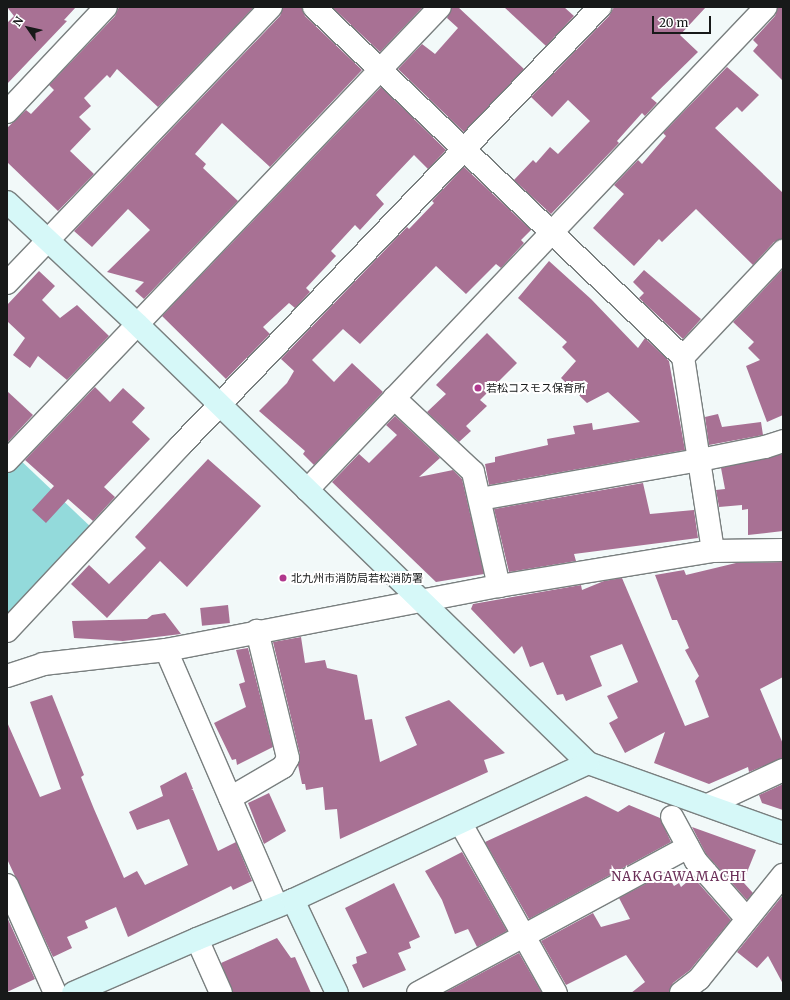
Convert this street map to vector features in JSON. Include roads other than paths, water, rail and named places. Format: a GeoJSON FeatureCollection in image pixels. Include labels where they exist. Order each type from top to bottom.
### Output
{"type":"FeatureCollection","features":[{"type":"Feature","properties":{"kind":"street"},"geometry":{"type":"LineString","coordinates":[[7,112],[106,7]]}},
{"type":"Feature","properties":{"kind":"street"},"geometry":{"type":"LineString","coordinates":[[7,283],[270,7]]}},
{"type":"Feature","properties":{"kind":"street"},"geometry":{"type":"LineString","coordinates":[[314,7],[683,358],[713,551]]}},
{"type":"Feature","properties":{"kind":"street"},"geometry":{"type":"LineString","coordinates":[[7,461],[440,7]]}},
{"type":"Feature","properties":{"kind":"street"},"geometry":{"type":"LineString","coordinates":[[7,631],[600,7]]}},
{"type":"Feature","properties":{"kind":"street"},"geometry":{"type":"LineString","coordinates":[[307,490],[552,235],[766,7]]}},
{"type":"Feature","properties":{"kind":"street"},"geometry":{"type":"LineString","coordinates":[[7,202],[137,324],[220,407],[421,599],[588,763],[783,833]]}},
{"type":"Feature","properties":{"kind":"street"},"geometry":{"type":"LineString","coordinates":[[683,358],[783,251]]}},
{"type":"Feature","properties":{"kind":"street"},"geometry":{"type":"LineString","coordinates":[[394,398],[473,472],[499,586]]}},
{"type":"Feature","properties":{"kind":"street"},"geometry":{"type":"LineString","coordinates":[[480,499],[700,460],[783,441]]}},
{"type":"Feature","properties":{"kind":"street"},"geometry":{"type":"LineString","coordinates":[[7,676],[43,664],[166,650],[421,599],[713,551],[783,550]]}},
{"type":"Feature","properties":{"kind":"street"},"geometry":{"type":"LineString","coordinates":[[230,798],[283,767],[288,758],[257,631]]}},
{"type":"Feature","properties":{"kind":"street"},"geometry":{"type":"LineString","coordinates":[[166,650],[230,798],[285,903],[337,993]]}},
{"type":"Feature","properties":{"kind":"street"},"geometry":{"type":"LineString","coordinates":[[74,993],[196,939],[285,903],[461,824],[588,763]]}},
{"type":"Feature","properties":{"kind":"street"},"geometry":{"type":"LineString","coordinates":[[708,805],[783,770]]}},
{"type":"Feature","properties":{"kind":"street"},"geometry":{"type":"LineString","coordinates":[[672,817],[688,847],[709,877],[747,919]]}},
{"type":"Feature","properties":{"kind":"street"},"geometry":{"type":"LineString","coordinates":[[461,824],[526,936],[556,993]]}},
{"type":"Feature","properties":{"kind":"street"},"geometry":{"type":"LineString","coordinates":[[418,993],[526,936],[688,847]]}},
{"type":"Feature","properties":{"kind":"street"},"geometry":{"type":"LineString","coordinates":[[681,993],[703,986],[747,919],[783,875]]}},
{"type":"Feature","properties":{"kind":"street"},"geometry":{"type":"LineString","coordinates":[[7,885],[55,993]]}},
{"type":"Feature","properties":{"kind":"street"},"geometry":{"type":"LineString","coordinates":[[196,939],[221,993]]}},
{"type":"Feature","properties":{"kind":"place","name":"若松コスモス保育所"},"geometry":{"type":"Point","coordinates":[478,388]}},
{"type":"Feature","properties":{"kind":"place","name":"北九州市消防局若松消防署"},"geometry":{"type":"Point","coordinates":[283,578]}},
{"type":"Feature","properties":{"kind":"district","name":"NAKAGAWAMACHI"},"geometry":{"type":"Point","coordinates":[679,877]}}]}
